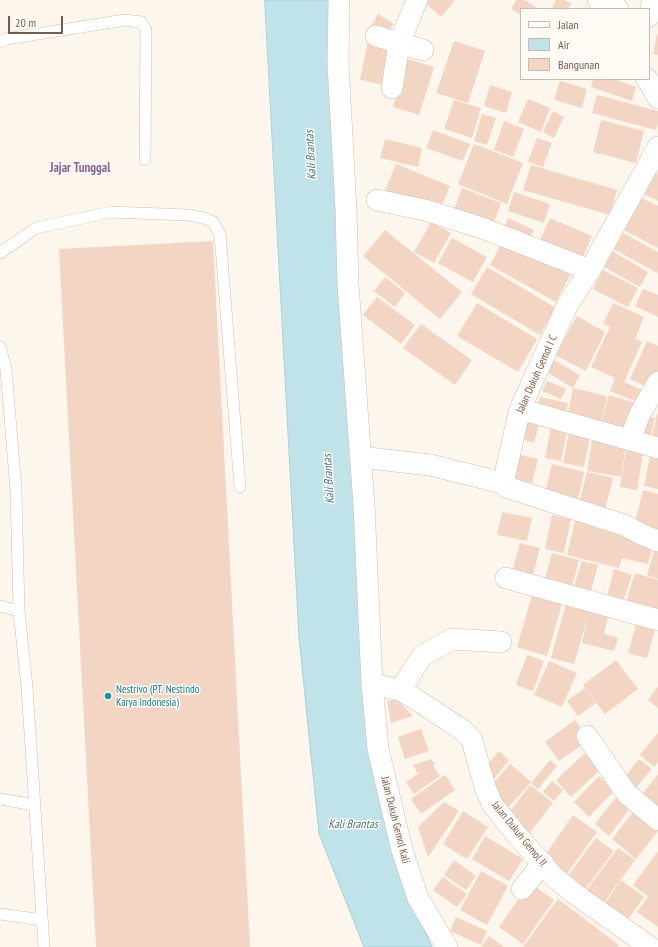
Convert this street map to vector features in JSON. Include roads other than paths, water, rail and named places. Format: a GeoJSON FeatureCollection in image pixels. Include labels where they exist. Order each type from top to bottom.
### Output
{"type":"FeatureCollection","features":[{"type":"Feature","properties":{"kind":"street","name":"Jalan Dukuh Gemol Kali"},"geometry":{"type":"LineString","coordinates":[[339,0],[338,63],[346,209],[348,284],[360,457],[372,684],[378,749],[402,850],[418,898],[447,947]]}},
{"type":"Feature","properties":{"kind":"street"},"geometry":{"type":"LineString","coordinates":[[392,88],[399,44],[417,0]]}},
{"type":"Feature","properties":{"kind":"street"},"geometry":{"type":"LineString","coordinates":[[598,0],[616,8]]}},
{"type":"Feature","properties":{"kind":"street"},"geometry":{"type":"LineString","coordinates":[[650,11],[652,0]]}},
{"type":"Feature","properties":{"kind":"street"},"geometry":{"type":"LineString","coordinates":[[376,36],[423,50]]}},
{"type":"Feature","properties":{"kind":"street"},"geometry":{"type":"LineString","coordinates":[[648,80],[658,98]]}},
{"type":"Feature","properties":{"kind":"street","name":"Jalan Dukuh Gemol I C"},"geometry":{"type":"LineString","coordinates":[[503,483],[520,409],[567,306],[590,270],[658,147]]}},
{"type":"Feature","properties":{"kind":"street"},"geometry":{"type":"LineString","coordinates":[[377,200],[425,210],[482,228],[590,270]]}},
{"type":"Feature","properties":{"kind":"street"},"geometry":{"type":"LineString","coordinates":[[630,440],[639,416],[658,382]]}},
{"type":"Feature","properties":{"kind":"street"},"geometry":{"type":"LineString","coordinates":[[520,409],[658,448]]}},
{"type":"Feature","properties":{"kind":"street"},"geometry":{"type":"LineString","coordinates":[[360,457],[430,465],[503,483],[506,487],[624,524],[658,541]]}},
{"type":"Feature","properties":{"kind":"street"},"geometry":{"type":"LineString","coordinates":[[506,578],[658,620]]}},
{"type":"Feature","properties":{"kind":"street"},"geometry":{"type":"LineString","coordinates":[[400,690],[422,656],[452,639],[501,642]]}},
{"type":"Feature","properties":{"kind":"street","name":"Jalan Dukuh Gemol II"},"geometry":{"type":"LineString","coordinates":[[372,684],[400,690],[464,731],[472,740],[484,787],[492,804],[516,834],[554,876],[576,894],[650,947]]}},
{"type":"Feature","properties":{"kind":"street"},"geometry":{"type":"LineString","coordinates":[[586,736],[627,794],[658,820]]}},
{"type":"Feature","properties":{"kind":"street"},"geometry":{"type":"LineString","coordinates":[[522,889],[543,863]]}},
{"type":"Feature","properties":{"kind":"lane"},"geometry":{"type":"LineString","coordinates":[[0,42],[6,39],[125,20],[141,22],[146,30],[145,160]]}},
{"type":"Feature","properties":{"kind":"lane"},"geometry":{"type":"LineString","coordinates":[[0,253],[36,228],[111,212],[189,215],[204,218],[213,222],[220,234],[240,487]]}},
{"type":"Feature","properties":{"kind":"lane"},"geometry":{"type":"LineString","coordinates":[[0,347],[6,369],[16,490],[19,611],[27,687],[44,947]]}},
{"type":"Feature","properties":{"kind":"lane"},"geometry":{"type":"LineString","coordinates":[[0,380],[6,369]]}},
{"type":"Feature","properties":{"kind":"lane"},"geometry":{"type":"LineString","coordinates":[[0,606],[19,611]]}},
{"type":"Feature","properties":{"kind":"lane"},"geometry":{"type":"LineString","coordinates":[[0,799],[34,805]]}},
{"type":"Feature","properties":{"kind":"lane"},"geometry":{"type":"LineString","coordinates":[[0,914],[42,920]]}},
{"type":"Feature","properties":{"kind":"water","name":"Kali Brantas"},"geometry":{"type":"Polygon","coordinates":[[[265,0],[332,0],[395,864],[432,947],[364,947],[319,834],[299,637],[265,0]]]}},
{"type":"Feature","properties":{"kind":"place","name":"Nestrivo (PT. Nestindo Karya Indonesia)"},"geometry":{"type":"Point","coordinates":[108,696]}},
{"type":"Feature","properties":{"kind":"district","name":"Jajar Tunggal"},"geometry":{"type":"Point","coordinates":[80,168]}}]}
